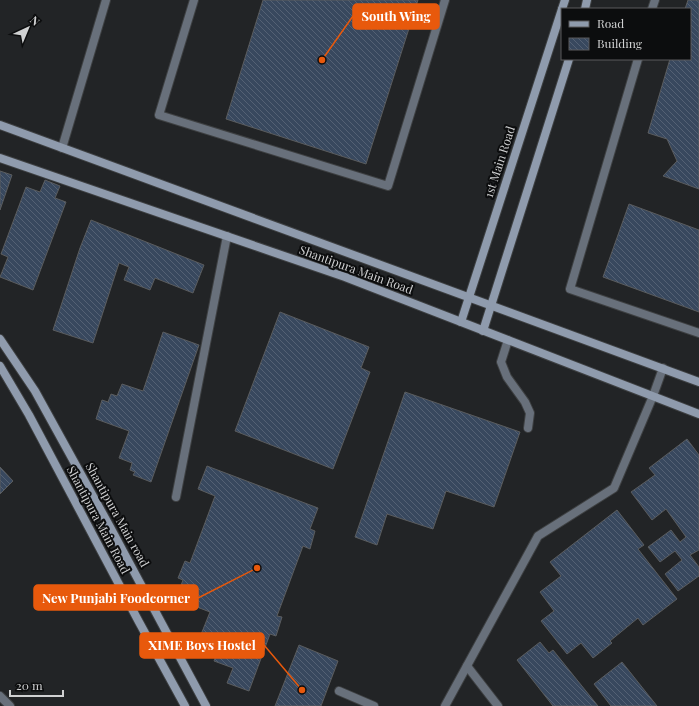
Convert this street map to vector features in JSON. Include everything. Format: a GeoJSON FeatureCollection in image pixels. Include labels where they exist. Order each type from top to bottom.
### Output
{"type":"FeatureCollection","features":[{"type":"Feature","properties":{"kind":"street","name":"1st Main Road"},"geometry":{"type":"LineString","coordinates":[[461,322],[561,12]]}},
{"type":"Feature","properties":{"kind":"street"},"geometry":{"type":"LineString","coordinates":[[483,331],[570,60]]}},
{"type":"Feature","properties":{"kind":"street"},"geometry":{"type":"LineString","coordinates":[[0,125],[699,382]]}},
{"type":"Feature","properties":{"kind":"street","name":"Shantipura Main Road"},"geometry":{"type":"LineString","coordinates":[[0,158],[345,277],[699,414]]}},
{"type":"Feature","properties":{"kind":"street","name":"Shantipura Main road"},"geometry":{"type":"LineString","coordinates":[[0,340],[35,391],[206,706]]}},
{"type":"Feature","properties":{"kind":"street","name":"Shantipura Main Road"},"geometry":{"type":"LineString","coordinates":[[0,366],[29,415],[185,706]]}},
{"type":"Feature","properties":{"kind":"lane"},"geometry":{"type":"LineString","coordinates":[[62,148],[106,0]]}},
{"type":"Feature","properties":{"kind":"lane"},"geometry":{"type":"LineString","coordinates":[[194,0],[159,115],[388,186],[445,0]]}},
{"type":"Feature","properties":{"kind":"lane"},"geometry":{"type":"LineString","coordinates":[[638,60],[570,289],[699,333]]}},
{"type":"Feature","properties":{"kind":"lane"},"geometry":{"type":"LineString","coordinates":[[176,497],[227,236]]}},
{"type":"Feature","properties":{"kind":"lane"},"geometry":{"type":"LineString","coordinates":[[508,340],[501,362],[507,377],[526,402],[530,413],[528,428]]}},
{"type":"Feature","properties":{"kind":"lane"},"geometry":{"type":"LineString","coordinates":[[445,706],[538,536],[614,488],[653,396],[663,368]]}},
{"type":"Feature","properties":{"kind":"lane"},"geometry":{"type":"LineString","coordinates":[[467,666],[498,706]]}},
{"type":"Feature","properties":{"kind":"lane"},"geometry":{"type":"LineString","coordinates":[[340,691],[374,706]]}},
{"type":"Feature","properties":{"kind":"lane"},"geometry":{"type":"LineString","coordinates":[[0,696],[10,706]]}},
{"type":"Feature","properties":{"kind":"building"},"geometry":{"type":"Polygon","coordinates":[[[263,0],[418,0],[366,164],[226,119],[263,0]]]}},
{"type":"Feature","properties":{"kind":"building"},"geometry":{"type":"Polygon","coordinates":[[[688,0],[699,0],[699,189],[663,176],[677,161],[667,139],[648,133],[670,60],[691,60],[691,8],[685,8],[688,0]]]}},
{"type":"Feature","properties":{"kind":"building"},"geometry":{"type":"Polygon","coordinates":[[[0,171],[12,175],[0,210],[0,171]]]}},
{"type":"Feature","properties":{"kind":"building"},"geometry":{"type":"Polygon","coordinates":[[[45,180],[60,186],[55,198],[66,202],[33,290],[0,277],[8,257],[1,254],[26,187],[40,192],[45,180]]]}},
{"type":"Feature","properties":{"kind":"building"},"geometry":{"type":"Polygon","coordinates":[[[629,204],[699,230],[699,312],[603,277],[629,204]]]}},
{"type":"Feature","properties":{"kind":"building"},"geometry":{"type":"Polygon","coordinates":[[[91,220],[204,265],[193,293],[155,278],[150,290],[124,280],[129,267],[119,263],[93,343],[53,330],[80,248],[91,220]]]}},
{"type":"Feature","properties":{"kind":"building"},"geometry":{"type":"Polygon","coordinates":[[[280,312],[369,347],[361,368],[370,372],[333,469],[235,431],[280,312]]]}},
{"type":"Feature","properties":{"kind":"building"},"geometry":{"type":"Polygon","coordinates":[[[163,332],[199,345],[151,482],[133,475],[135,472],[130,470],[132,463],[119,458],[129,431],[96,419],[102,400],[108,402],[111,394],[117,396],[122,384],[143,391],[163,332]]]}},
{"type":"Feature","properties":{"kind":"building"},"geometry":{"type":"Polygon","coordinates":[[[405,392],[520,432],[494,507],[446,491],[433,529],[387,514],[377,545],[355,537],[405,392]]]}},
{"type":"Feature","properties":{"kind":"building"},"geometry":{"type":"Polygon","coordinates":[[[687,439],[699,455],[699,550],[690,555],[699,567],[699,576],[678,591],[665,574],[682,560],[675,551],[660,562],[648,547],[671,530],[680,542],[686,537],[666,509],[652,520],[631,492],[655,475],[649,468],[687,439]]]}},
{"type":"Feature","properties":{"kind":"building"},"geometry":{"type":"Polygon","coordinates":[[[207,466],[318,508],[310,529],[315,531],[310,549],[303,546],[277,616],[282,617],[276,636],[270,634],[249,691],[227,683],[233,668],[214,661],[220,645],[200,637],[210,612],[176,599],[183,580],[178,578],[185,561],[190,563],[215,496],[198,489],[207,466]]]}},
{"type":"Feature","properties":{"kind":"building"},"geometry":{"type":"Polygon","coordinates":[[[0,467],[13,481],[0,494],[0,467]]]}},
{"type":"Feature","properties":{"kind":"building"},"geometry":{"type":"Polygon","coordinates":[[[617,510],[644,545],[638,549],[677,599],[643,625],[638,618],[610,641],[612,643],[593,658],[581,643],[567,654],[541,621],[554,611],[540,592],[561,576],[550,562],[617,510]]]}},
{"type":"Feature","properties":{"kind":"building"},"geometry":{"type":"Polygon","coordinates":[[[540,642],[549,653],[553,650],[598,706],[553,706],[517,660],[540,642]]]}},
{"type":"Feature","properties":{"kind":"building"},"geometry":{"type":"Polygon","coordinates":[[[299,645],[338,661],[321,706],[275,706],[299,645]]]}},
{"type":"Feature","properties":{"kind":"building"},"geometry":{"type":"Polygon","coordinates":[[[622,662],[657,706],[611,706],[594,684],[622,662]]]}},
{"type":"Feature","properties":{"kind":"place","name":"South Wing"},"geometry":{"type":"Point","coordinates":[322,60]}},
{"type":"Feature","properties":{"kind":"place","name":"New Punjabi Foodcorner"},"geometry":{"type":"Point","coordinates":[257,568]}},
{"type":"Feature","properties":{"kind":"place","name":"XIME Boys Hostel"},"geometry":{"type":"Point","coordinates":[302,690]}}]}
